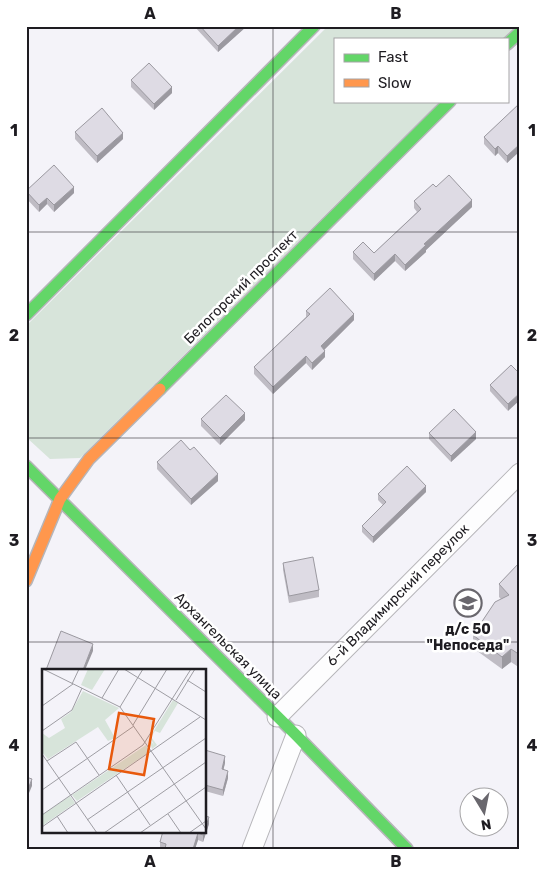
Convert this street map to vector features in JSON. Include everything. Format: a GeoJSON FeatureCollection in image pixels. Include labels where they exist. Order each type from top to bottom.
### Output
{"type":"FeatureCollection","features":[{"type":"Feature","properties":{"kind":"street"},"geometry":{"type":"LineString","coordinates":[[26,315],[314,26]]}},
{"type":"Feature","properties":{"kind":"street"},"geometry":{"type":"LineString","coordinates":[[508,43],[520,32]]}},
{"type":"Feature","properties":{"kind":"street","name":"Белогорский проспект"},"geometry":{"type":"LineString","coordinates":[[26,581],[60,499],[89,459],[449,102]]}},
{"type":"Feature","properties":{"kind":"street","name":"Архангельская улица"},"geometry":{"type":"LineString","coordinates":[[26,466],[296,735],[407,849]]}},
{"type":"Feature","properties":{"kind":"street","name":"6-й Владимирский переулок"},"geometry":{"type":"LineString","coordinates":[[277,717],[520,473]]}},
{"type":"Feature","properties":{"kind":"street"},"geometry":{"type":"LineString","coordinates":[[252,849],[296,735]]}},
{"type":"Feature","properties":{"kind":"shaded area"},"geometry":{"type":"Polygon","coordinates":[[[328,26],[516,26],[504,38],[334,38],[334,102],[439,102],[80,458],[50,459],[26,437],[26,326],[328,26]]]}},
{"type":"Feature","properties":{"kind":"building"},"geometry":{"type":"Polygon","coordinates":[[[200,26],[239,26],[218,46],[200,26]]]}},
{"type":"Feature","properties":{"kind":"building"},"geometry":{"type":"Polygon","coordinates":[[[149,63],[172,87],[154,104],[131,80],[149,63]]]}},
{"type":"Feature","properties":{"kind":"building"},"geometry":{"type":"Polygon","coordinates":[[[520,103],[520,144],[507,156],[498,146],[495,149],[484,137],[520,103]]]}},
{"type":"Feature","properties":{"kind":"building"},"geometry":{"type":"Polygon","coordinates":[[[102,108],[123,133],[97,156],[75,132],[102,108]]]}},
{"type":"Feature","properties":{"kind":"building"},"geometry":{"type":"Polygon","coordinates":[[[54,165],[74,187],[54,205],[47,198],[39,205],[26,191],[54,165]]]}},
{"type":"Feature","properties":{"kind":"building"},"geometry":{"type":"Polygon","coordinates":[[[449,175],[472,200],[424,244],[426,245],[405,265],[395,254],[374,274],[353,252],[363,242],[374,253],[421,209],[414,201],[433,184],[436,187],[449,175]]]}},
{"type":"Feature","properties":{"kind":"building"},"geometry":{"type":"Polygon","coordinates":[[[330,288],[354,314],[321,346],[325,351],[312,363],[306,356],[273,387],[254,367],[310,314],[306,311],[330,288]]]}},
{"type":"Feature","properties":{"kind":"building"},"geometry":{"type":"Polygon","coordinates":[[[511,365],[520,374],[520,393],[508,404],[490,385],[511,365]]]}},
{"type":"Feature","properties":{"kind":"building"},"geometry":{"type":"Polygon","coordinates":[[[226,395],[245,413],[220,438],[201,419],[226,395]]]}},
{"type":"Feature","properties":{"kind":"building"},"geometry":{"type":"Polygon","coordinates":[[[454,409],[476,432],[451,456],[429,433],[454,409]]]}},
{"type":"Feature","properties":{"kind":"building"},"geometry":{"type":"Polygon","coordinates":[[[181,440],[190,450],[194,447],[218,474],[191,499],[157,462],[181,440]]]}},
{"type":"Feature","properties":{"kind":"building"},"geometry":{"type":"Polygon","coordinates":[[[407,466],[426,486],[373,537],[362,526],[386,502],[378,494],[407,466]]]}},
{"type":"Feature","properties":{"kind":"building"},"geometry":{"type":"Polygon","coordinates":[[[313,557],[319,590],[289,596],[283,563],[313,557]]]}},
{"type":"Feature","properties":{"kind":"building"},"geometry":{"type":"Polygon","coordinates":[[[520,562],[520,655],[511,649],[502,657],[473,635],[495,602],[509,595],[499,584],[520,562]]]}},
{"type":"Feature","properties":{"kind":"building"},"geometry":{"type":"Polygon","coordinates":[[[61,631],[93,644],[83,669],[46,669],[61,631]]]}},
{"type":"Feature","properties":{"kind":"building"},"geometry":{"type":"Polygon","coordinates":[[[206,750],[225,756],[222,769],[228,771],[223,790],[206,785],[206,750]]]}},
{"type":"Feature","properties":{"kind":"building"},"geometry":{"type":"Polygon","coordinates":[[[26,777],[32,779],[26,794],[26,777]]]}},
{"type":"Feature","properties":{"kind":"building"},"geometry":{"type":"Polygon","coordinates":[[[163,832],[204,832],[203,835],[198,833],[193,849],[165,849],[166,844],[160,842],[163,832]]]}},
{"type":"Feature","properties":{"kind":"traffic: fast"},"geometry":{"type":"LineString","coordinates":[[26,315],[314,26]]}},
{"type":"Feature","properties":{"kind":"traffic: fast"},"geometry":{"type":"LineString","coordinates":[[508,43],[520,32]]}},
{"type":"Feature","properties":{"kind":"traffic: fast"},"geometry":{"type":"LineString","coordinates":[[160,389],[449,102]]}},
{"type":"Feature","properties":{"kind":"traffic: fast"},"geometry":{"type":"LineString","coordinates":[[26,466],[296,735],[407,849]]}},
{"type":"Feature","properties":{"kind":"traffic: slow"},"geometry":{"type":"LineString","coordinates":[[26,581],[60,499],[89,459],[160,389]]}},
{"type":"Feature","properties":{"kind":"place","name":"д/с 50 \"Непоседа\""},"geometry":{"type":"Point","coordinates":[468,603]}}]}
